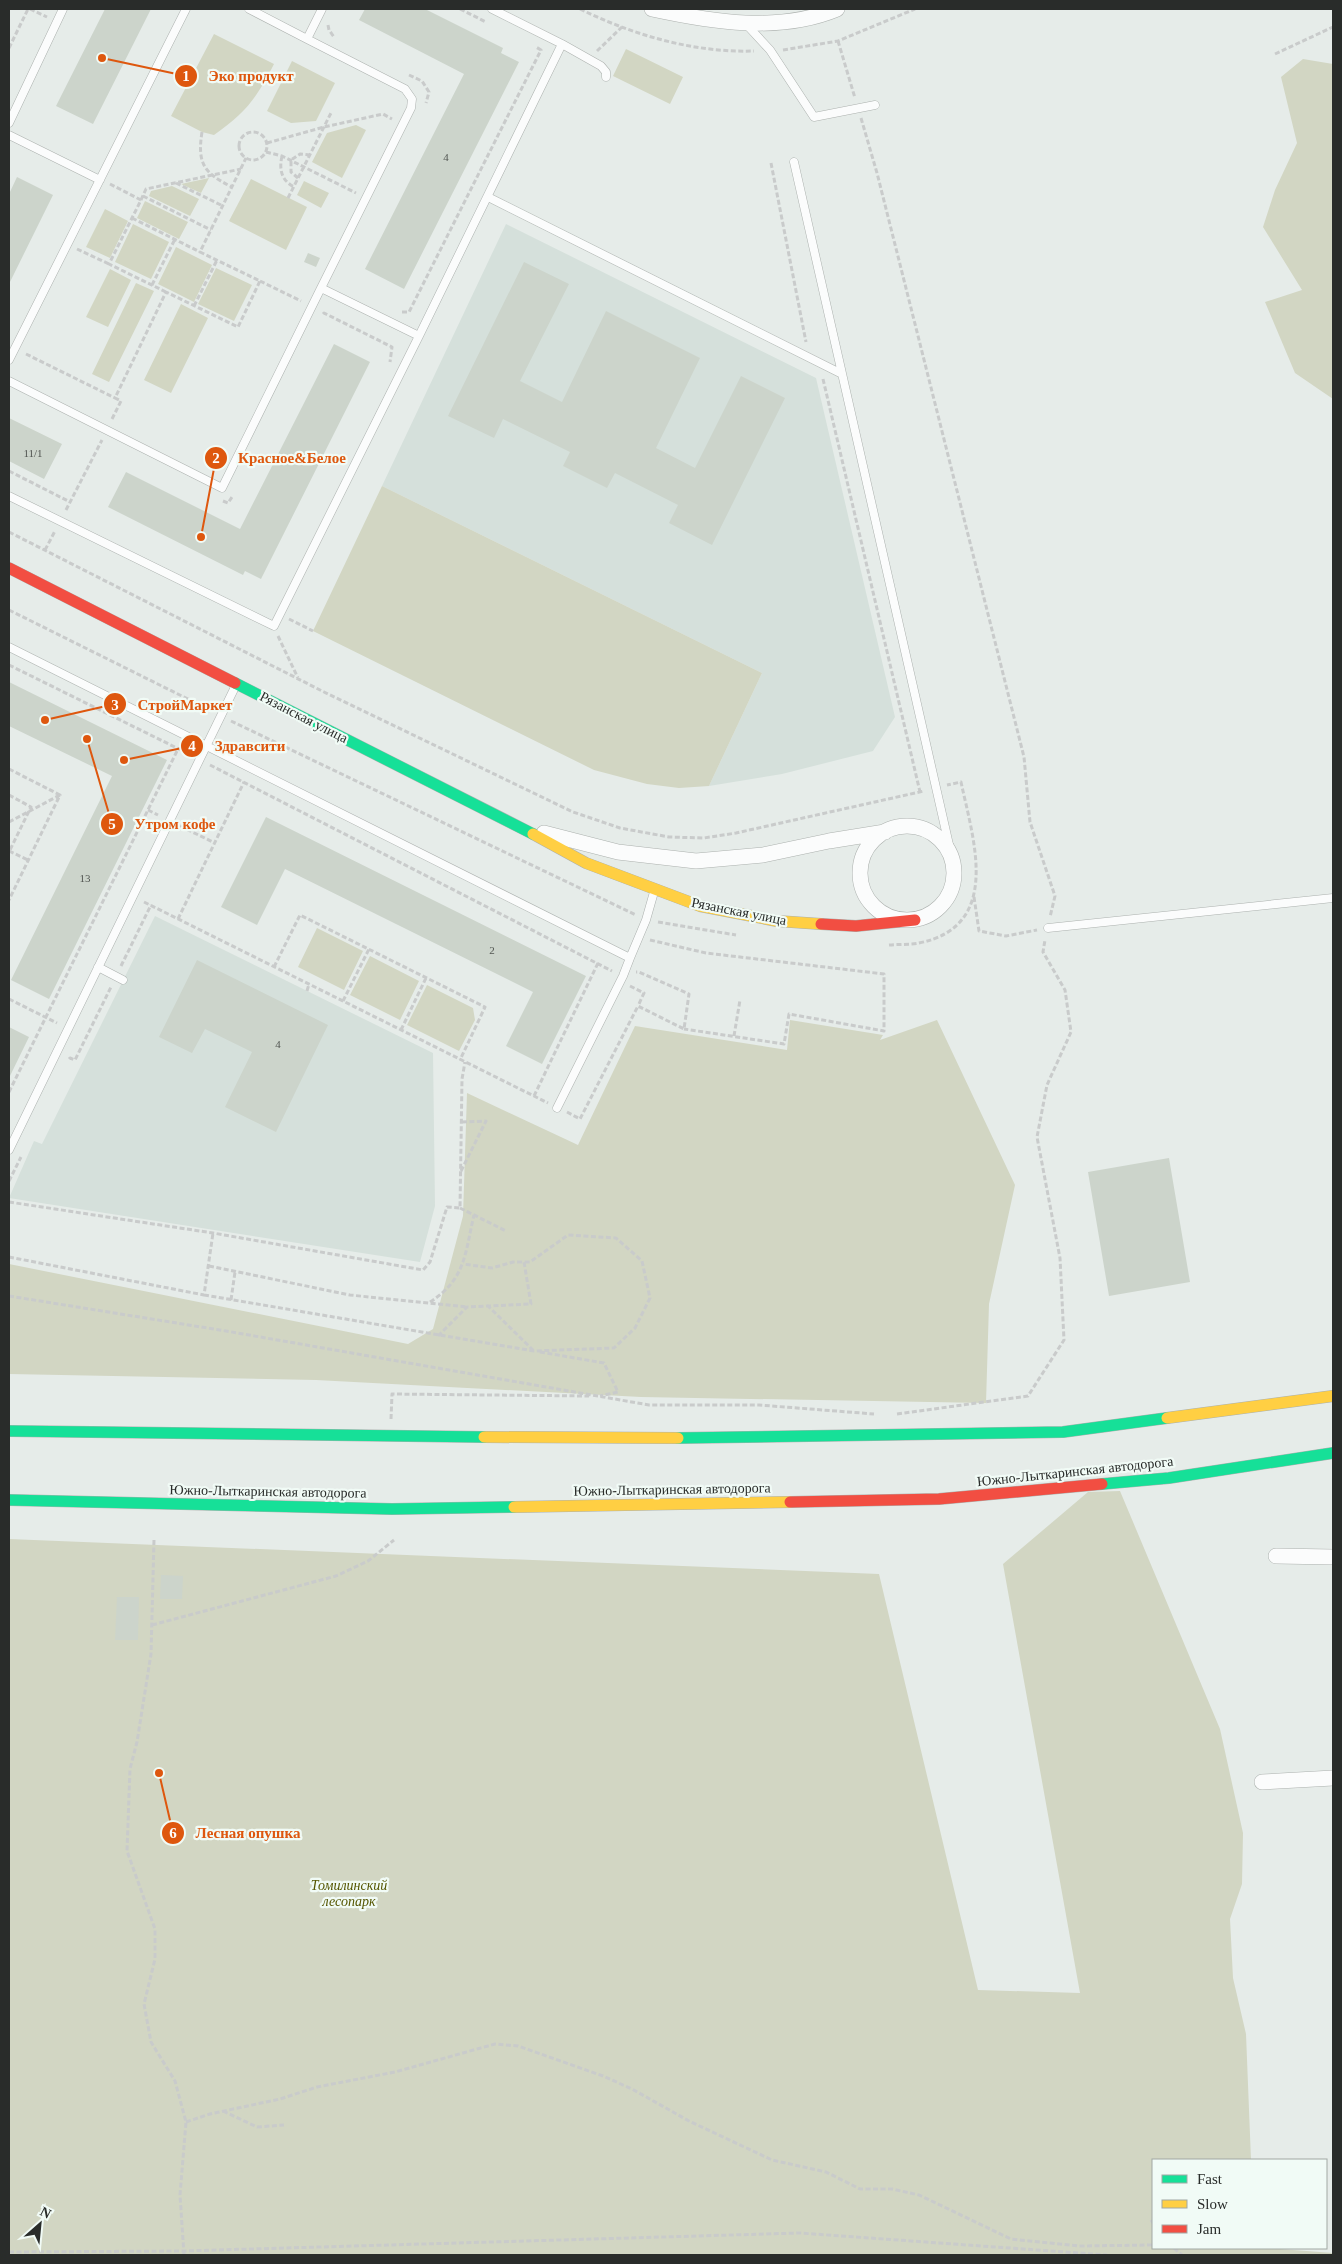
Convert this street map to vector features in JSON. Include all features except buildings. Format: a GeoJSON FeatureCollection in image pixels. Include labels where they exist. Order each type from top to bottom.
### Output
{"type":"FeatureCollection","features":[{"type":"Feature","properties":{"kind":"main road","name":"Рязанская улица"},"geometry":{"type":"LineString","coordinates":[[9,568],[520,826],[586,863],[700,906],[777,921],[856,926],[914,920]]}},
{"type":"Feature","properties":{"kind":"main road"},"geometry":{"type":"LineString","coordinates":[[9,1431],[391,1437],[756,1438],[1063,1432],[1333,1396]]}},
{"type":"Feature","properties":{"kind":"main road","name":"Южно-Лыткаринская автодорога"},"geometry":{"type":"LineString","coordinates":[[9,1500],[392,1510],[939,1499],[1169,1478],[1333,1453]]}},
{"type":"Feature","properties":{"kind":"street"},"geometry":{"type":"LineString","coordinates":[[652,9],[696,18],[745,23],[776,23],[817,17],[837,9]]}},
{"type":"Feature","properties":{"kind":"street","name":"Рязанская улица"},"geometry":{"type":"LineString","coordinates":[[520,826],[618,852],[696,861],[763,855],[829,840],[885,832]]}},
{"type":"Feature","properties":{"kind":"street"},"geometry":{"type":"LineString","coordinates":[[900,826],[917,827],[932,833],[938,838],[952,858],[955,875],[952,891],[943,905],[930,915],[914,920],[898,920],[883,914],[872,905],[864,894],[860,880],[860,867],[864,853],[872,842],[885,832],[900,826]]}},
{"type":"Feature","properties":{"kind":"street"},"geometry":{"type":"LineString","coordinates":[[1276,1556],[1333,1557]]}},
{"type":"Feature","properties":{"kind":"street"},"geometry":{"type":"LineString","coordinates":[[1262,1782],[1333,1778]]}},
{"type":"Feature","properties":{"kind":"lane"},"geometry":{"type":"LineString","coordinates":[[9,123],[64,9]]}},
{"type":"Feature","properties":{"kind":"lane"},"geometry":{"type":"LineString","coordinates":[[9,360],[186,9]]}},
{"type":"Feature","properties":{"kind":"lane"},"geometry":{"type":"LineString","coordinates":[[9,381],[222,488],[411,108],[412,99],[405,89],[249,9]]}},
{"type":"Feature","properties":{"kind":"lane"},"geometry":{"type":"LineString","coordinates":[[307,38],[322,9]]}},
{"type":"Feature","properties":{"kind":"lane"},"geometry":{"type":"LineString","coordinates":[[492,9],[589,58],[601,66],[606,72],[606,77]]}},
{"type":"Feature","properties":{"kind":"lane"},"geometry":{"type":"LineString","coordinates":[[745,23],[770,50],[814,117],[875,105]]}},
{"type":"Feature","properties":{"kind":"lane"},"geometry":{"type":"LineString","coordinates":[[9,496],[274,626],[562,44]]}},
{"type":"Feature","properties":{"kind":"lane"},"geometry":{"type":"LineString","coordinates":[[9,135],[100,180]]}},
{"type":"Feature","properties":{"kind":"lane"},"geometry":{"type":"LineString","coordinates":[[794,162],[952,858]]}},
{"type":"Feature","properties":{"kind":"lane"},"geometry":{"type":"LineString","coordinates":[[488,196],[842,374]]}},
{"type":"Feature","properties":{"kind":"lane"},"geometry":{"type":"LineString","coordinates":[[321,288],[418,336]]}},
{"type":"Feature","properties":{"kind":"lane"},"geometry":{"type":"LineString","coordinates":[[9,647],[630,958]]}},
{"type":"Feature","properties":{"kind":"lane"},"geometry":{"type":"LineString","coordinates":[[9,1150],[237,683]]}},
{"type":"Feature","properties":{"kind":"lane"},"geometry":{"type":"LineString","coordinates":[[557,1108],[621,979],[639,938],[655,889]]}},
{"type":"Feature","properties":{"kind":"lane"},"geometry":{"type":"LineString","coordinates":[[1048,928],[1333,898]]}},
{"type":"Feature","properties":{"kind":"lane"},"geometry":{"type":"LineString","coordinates":[[98,967],[120,978]]}},
{"type":"Feature","properties":{"kind":"path"},"geometry":{"type":"LineString","coordinates":[[9,48],[28,9]]}},
{"type":"Feature","properties":{"kind":"path"},"geometry":{"type":"LineString","coordinates":[[460,9],[492,25]]}},
{"type":"Feature","properties":{"kind":"path"},"geometry":{"type":"LineString","coordinates":[[328,21],[328,30],[334,38],[343,42]]}},
{"type":"Feature","properties":{"kind":"path"},"geometry":{"type":"LineString","coordinates":[[589,58],[622,28]]}},
{"type":"Feature","properties":{"kind":"path"},"geometry":{"type":"LineString","coordinates":[[1275,54],[1333,28]]}},
{"type":"Feature","properties":{"kind":"path"},"geometry":{"type":"LineString","coordinates":[[838,41],[877,173],[1024,757],[1030,822],[1055,896],[1043,952],[1065,990],[1071,1032],[1047,1085],[1037,1137],[1060,1258],[1064,1340],[1028,1396],[896,1414]]}},
{"type":"Feature","properties":{"kind":"path"},"geometry":{"type":"LineString","coordinates":[[397,310],[409,312],[541,50],[533,46]]}},
{"type":"Feature","properties":{"kind":"path"},"geometry":{"type":"LineString","coordinates":[[404,72],[422,81],[429,92],[425,105]]}},
{"type":"Feature","properties":{"kind":"path"},"geometry":{"type":"LineString","coordinates":[[288,198],[332,111]]}},
{"type":"Feature","properties":{"kind":"path"},"geometry":{"type":"LineString","coordinates":[[267,143],[324,127],[383,114],[402,124]]}},
{"type":"Feature","properties":{"kind":"path"},"geometry":{"type":"LineString","coordinates":[[202,132],[200,151],[205,170],[232,187]]}},
{"type":"Feature","properties":{"kind":"path"},"geometry":{"type":"LineString","coordinates":[[258,132],[267,143],[266,152],[255,160],[246,158],[240,151],[239,146],[242,137],[245,134],[258,132]]}},
{"type":"Feature","properties":{"kind":"path"},"geometry":{"type":"LineString","coordinates":[[266,152],[291,160],[366,198]]}},
{"type":"Feature","properties":{"kind":"path"},"geometry":{"type":"LineString","coordinates":[[291,160],[300,154],[310,155]]}},
{"type":"Feature","properties":{"kind":"path"},"geometry":{"type":"LineString","coordinates":[[282,156],[280,166],[282,176],[288,184],[294,187]]}},
{"type":"Feature","properties":{"kind":"path"},"geometry":{"type":"LineString","coordinates":[[200,252],[246,158]]}},
{"type":"Feature","properties":{"kind":"path"},"geometry":{"type":"LineString","coordinates":[[291,160],[291,172],[298,178]]}},
{"type":"Feature","properties":{"kind":"path"},"geometry":{"type":"LineString","coordinates":[[771,163],[806,345],[798,340]]}},
{"type":"Feature","properties":{"kind":"path"},"geometry":{"type":"LineString","coordinates":[[109,264],[146,189],[241,169]]}},
{"type":"Feature","properties":{"kind":"path"},"geometry":{"type":"LineString","coordinates":[[100,180],[211,230]]}},
{"type":"Feature","properties":{"kind":"path"},"geometry":{"type":"LineString","coordinates":[[176,183],[223,206]]}},
{"type":"Feature","properties":{"kind":"path"},"geometry":{"type":"LineString","coordinates":[[132,218],[392,347],[392,359],[387,368]]}},
{"type":"Feature","properties":{"kind":"path"},"geometry":{"type":"LineString","coordinates":[[152,285],[175,239]]}},
{"type":"Feature","properties":{"kind":"path"},"geometry":{"type":"LineString","coordinates":[[68,244],[238,327],[260,281]]}},
{"type":"Feature","properties":{"kind":"path"},"geometry":{"type":"LineString","coordinates":[[194,306],[217,260]]}},
{"type":"Feature","properties":{"kind":"path"},"geometry":{"type":"LineString","coordinates":[[115,398],[166,292]]}},
{"type":"Feature","properties":{"kind":"path"},"geometry":{"type":"LineString","coordinates":[[320,321],[324,312]]}},
{"type":"Feature","properties":{"kind":"path"},"geometry":{"type":"LineString","coordinates":[[15,348],[121,401],[45,550]]}},
{"type":"Feature","properties":{"kind":"path"},"geometry":{"type":"LineString","coordinates":[[822,374],[920,792]]}},
{"type":"Feature","properties":{"kind":"path"},"geometry":{"type":"LineString","coordinates":[[102,441],[110,445]]}},
{"type":"Feature","properties":{"kind":"path"},"geometry":{"type":"LineString","coordinates":[[9,471],[70,502]]}},
{"type":"Feature","properties":{"kind":"path"},"geometry":{"type":"LineString","coordinates":[[220,499],[228,503],[233,495]]}},
{"type":"Feature","properties":{"kind":"path"},"geometry":{"type":"LineString","coordinates":[[9,532],[298,678],[573,812],[620,828],[669,837],[704,838],[890,799]]}},
{"type":"Feature","properties":{"kind":"path"},"geometry":{"type":"LineString","coordinates":[[280,614],[313,631]]}},
{"type":"Feature","properties":{"kind":"path"},"geometry":{"type":"LineString","coordinates":[[274,626],[298,678]]}},
{"type":"Feature","properties":{"kind":"path"},"geometry":{"type":"LineString","coordinates":[[9,665],[199,759],[598,964],[644,993],[580,1119],[132,896]]}},
{"type":"Feature","properties":{"kind":"path"},"geometry":{"type":"LineString","coordinates":[[9,1092],[178,749]]}},
{"type":"Feature","properties":{"kind":"path"},"geometry":{"type":"LineString","coordinates":[[9,769],[60,795]]}},
{"type":"Feature","properties":{"kind":"path"},"geometry":{"type":"LineString","coordinates":[[178,919],[244,782]]}},
{"type":"Feature","properties":{"kind":"path"},"geometry":{"type":"LineString","coordinates":[[9,795],[31,807],[9,851],[28,860]]}},
{"type":"Feature","properties":{"kind":"path"},"geometry":{"type":"LineString","coordinates":[[9,822],[60,795]]}},
{"type":"Feature","properties":{"kind":"path"},"geometry":{"type":"LineString","coordinates":[[9,900],[60,795]]}},
{"type":"Feature","properties":{"kind":"path"},"geometry":{"type":"LineString","coordinates":[[974,895],[979,931],[1006,936],[1048,928]]}},
{"type":"Feature","properties":{"kind":"path"},"geometry":{"type":"LineString","coordinates":[[66,1066],[70,1058],[75,1060],[120,978],[151,905]]}},
{"type":"Feature","properties":{"kind":"path"},"geometry":{"type":"LineString","coordinates":[[274,967],[300,915],[485,1007],[460,1060]]}},
{"type":"Feature","properties":{"kind":"path"},"geometry":{"type":"LineString","coordinates":[[638,1006],[684,1029],[784,1044],[789,1014],[884,1031],[884,974],[706,953],[639,938]]}},
{"type":"Feature","properties":{"kind":"path"},"geometry":{"type":"LineString","coordinates":[[343,1001],[369,950]]}},
{"type":"Feature","properties":{"kind":"path"},"geometry":{"type":"LineString","coordinates":[[534,1096],[598,964]]}},
{"type":"Feature","properties":{"kind":"path"},"geometry":{"type":"LineString","coordinates":[[621,979],[639,972],[689,994],[684,1029]]}},
{"type":"Feature","properties":{"kind":"path"},"geometry":{"type":"LineString","coordinates":[[401,1030],[426,978]]}},
{"type":"Feature","properties":{"kind":"path"},"geometry":{"type":"LineString","coordinates":[[307,990],[309,984]]}},
{"type":"Feature","properties":{"kind":"path"},"geometry":{"type":"LineString","coordinates":[[9,999],[68,1028]]}},
{"type":"Feature","properties":{"kind":"path"},"geometry":{"type":"LineString","coordinates":[[734,1036],[740,1000]]}},
{"type":"Feature","properties":{"kind":"path"},"geometry":{"type":"LineString","coordinates":[[460,1208],[462,1079],[465,1062]]}},
{"type":"Feature","properties":{"kind":"path"},"geometry":{"type":"LineString","coordinates":[[461,1172],[486,1121],[462,1122]]}},
{"type":"Feature","properties":{"kind":"path"},"geometry":{"type":"LineString","coordinates":[[9,1181],[22,1154]]}},
{"type":"Feature","properties":{"kind":"path"},"geometry":{"type":"LineString","coordinates":[[9,1202],[213,1233],[423,1270],[430,1262],[447,1207],[460,1208],[506,1231]]}},
{"type":"Feature","properties":{"kind":"path"},"geometry":{"type":"LineString","coordinates":[[429,1303],[446,1292],[453,1284],[463,1264],[474,1215]]}},
{"type":"Feature","properties":{"kind":"path"},"geometry":{"type":"LineString","coordinates":[[204,1295],[213,1233]]}},
{"type":"Feature","properties":{"kind":"path"},"geometry":{"type":"LineString","coordinates":[[463,1264],[492,1268],[513,1262],[530,1262],[568,1235],[616,1238],[642,1261],[650,1298],[636,1328],[614,1348],[534,1351],[487,1304]]}},
{"type":"Feature","properties":{"kind":"path"},"geometry":{"type":"LineString","coordinates":[[9,1257],[231,1300],[604,1363],[618,1392],[598,1396],[392,1394],[391,1422]]}},
{"type":"Feature","properties":{"kind":"path"},"geometry":{"type":"LineString","coordinates":[[208,1266],[350,1295],[467,1307],[487,1304],[531,1304],[524,1262]]}},
{"type":"Feature","properties":{"kind":"path"},"geometry":{"type":"LineString","coordinates":[[231,1300],[235,1272]]}},
{"type":"Feature","properties":{"kind":"path"},"geometry":{"type":"LineString","coordinates":[[9,1296],[236,1333],[649,1405],[759,1405],[876,1414]]}},
{"type":"Feature","properties":{"kind":"path"},"geometry":{"type":"LineString","coordinates":[[438,1336],[467,1307]]}},
{"type":"Feature","properties":{"kind":"path"},"geometry":{"type":"LineString","coordinates":[[154,1540],[151,1654],[137,1742],[130,1769],[127,1851],[155,1929],[155,1958],[144,2004],[151,2042],[174,2081],[186,2122],[180,2195],[184,2253]]}},
{"type":"Feature","properties":{"kind":"path"},"geometry":{"type":"LineString","coordinates":[[152,1625],[336,1576],[368,1561],[394,1540]]}},
{"type":"Feature","properties":{"kind":"path"},"geometry":{"type":"LineString","coordinates":[[186,2122],[223,2111],[280,2099],[317,2087],[395,2072],[495,2044],[518,2046],[602,2076],[632,2089],[690,2121],[772,2160],[826,2172],[860,2189],[892,2189],[919,2195],[1011,2239],[1079,2246],[1152,2245]]}},
{"type":"Feature","properties":{"kind":"path"},"geometry":{"type":"LineString","coordinates":[[223,2111],[257,2128],[284,2125]]}},
{"type":"Feature","properties":{"kind":"path"},"geometry":{"type":"LineString","coordinates":[[9,2252],[184,2253],[800,2233],[1107,2255]]}},
{"type":"Feature","properties":{"kind":"shaded area"},"geometry":{"type":"Polygon","coordinates":[[[506,224],[816,378],[895,717],[873,751],[782,774],[709,786],[762,673],[382,486],[506,224]]]}},
{"type":"Feature","properties":{"kind":"shaded area"},"geometry":{"type":"Polygon","coordinates":[[[155,916],[433,1053],[435,1206],[420,1262],[9,1198],[34,1141],[42,1144],[155,916]]]}},
{"type":"Feature","properties":{"kind":"green space"},"geometry":{"type":"Polygon","coordinates":[[[214,34],[274,64],[256,96],[242,112],[214,135],[202,132],[171,116],[214,34]]]}},
{"type":"Feature","properties":{"kind":"green space"},"geometry":{"type":"Polygon","coordinates":[[[626,49],[683,77],[670,104],[613,76],[626,49]]]}},
{"type":"Feature","properties":{"kind":"green space"},"geometry":{"type":"Polygon","coordinates":[[[1303,59],[1333,64],[1333,399],[1295,373],[1265,302],[1302,290],[1263,227],[1275,190],[1297,143],[1281,77],[1303,59]]]}},
{"type":"Feature","properties":{"kind":"green space"},"geometry":{"type":"Polygon","coordinates":[[[292,61],[335,83],[316,121],[291,123],[267,111],[292,61]]]}},
{"type":"Feature","properties":{"kind":"green space"},"geometry":{"type":"Polygon","coordinates":[[[356,125],[366,130],[342,178],[312,162],[327,133],[356,125]]]}},
{"type":"Feature","properties":{"kind":"green space"},"geometry":{"type":"Polygon","coordinates":[[[209,178],[201,193],[181,184],[209,178]]]}},
{"type":"Feature","properties":{"kind":"green space"},"geometry":{"type":"Polygon","coordinates":[[[251,179],[307,207],[286,250],[229,221],[251,179]]]}},
{"type":"Feature","properties":{"kind":"green space"},"geometry":{"type":"Polygon","coordinates":[[[304,181],[329,193],[321,208],[297,195],[304,181]]]}},
{"type":"Feature","properties":{"kind":"green space"},"geometry":{"type":"Polygon","coordinates":[[[172,186],[199,199],[190,216],[149,196],[151,191],[172,186]]]}},
{"type":"Feature","properties":{"kind":"green space"},"geometry":{"type":"Polygon","coordinates":[[[145,201],[188,222],[179,239],[137,218],[145,201]]]}},
{"type":"Feature","properties":{"kind":"green space"},"geometry":{"type":"Polygon","coordinates":[[[105,209],[128,221],[110,258],[86,247],[105,209]]]}},
{"type":"Feature","properties":{"kind":"green space"},"geometry":{"type":"Polygon","coordinates":[[[133,224],[169,242],[151,279],[115,262],[133,224]]]}},
{"type":"Feature","properties":{"kind":"green space"},"geometry":{"type":"Polygon","coordinates":[[[176,247],[212,265],[194,302],[158,284],[176,247]]]}},
{"type":"Feature","properties":{"kind":"green space"},"geometry":{"type":"Polygon","coordinates":[[[216,268],[252,285],[234,321],[198,304],[216,268]]]}},
{"type":"Feature","properties":{"kind":"green space"},"geometry":{"type":"Polygon","coordinates":[[[110,269],[131,280],[108,327],[86,317],[110,269]]]}},
{"type":"Feature","properties":{"kind":"green space"},"geometry":{"type":"Polygon","coordinates":[[[136,283],[154,291],[109,382],[92,374],[136,283]]]}},
{"type":"Feature","properties":{"kind":"green space"},"geometry":{"type":"Polygon","coordinates":[[[181,304],[208,318],[171,393],[144,380],[181,304]]]}},
{"type":"Feature","properties":{"kind":"green space"},"geometry":{"type":"Polygon","coordinates":[[[382,486],[762,673],[709,786],[679,788],[647,784],[594,770],[313,631],[382,486]]]}},
{"type":"Feature","properties":{"kind":"green space"},"geometry":{"type":"Polygon","coordinates":[[[317,928],[363,951],[344,990],[298,967],[317,928]]]}},
{"type":"Feature","properties":{"kind":"green space"},"geometry":{"type":"Polygon","coordinates":[[[370,956],[419,981],[400,1020],[350,995],[370,956]]]}},
{"type":"Feature","properties":{"kind":"green space"},"geometry":{"type":"Polygon","coordinates":[[[427,985],[473,1008],[475,1020],[459,1051],[407,1025],[427,985]]]}},
{"type":"Feature","properties":{"kind":"green space"},"geometry":{"type":"Polygon","coordinates":[[[790,1020],[883,1035],[880,1040],[937,1020],[1015,1185],[989,1304],[986,1403],[641,1397],[316,1380],[9,1374],[9,1264],[408,1344],[433,1329],[463,1216],[467,1093],[578,1145],[635,1026],[787,1050],[790,1020]]]}},
{"type":"Feature","properties":{"kind":"green space","name":"Томилинский лесопарк"},"geometry":{"type":"Polygon","coordinates":[[[1120,1491],[1220,1729],[1243,1833],[1242,1884],[1230,1919],[1233,1978],[1246,2034],[1251,2159],[1152,2159],[1152,2249],[1279,2249],[1333,2253],[1333,2255],[9,2255],[9,1539],[879,1574],[978,1990],[1080,1993],[1003,1564],[1088,1492],[1120,1491]]]}},
{"type":"Feature","properties":{"kind":"traffic: fast"},"geometry":{"type":"LineString","coordinates":[[235,683],[533,834]]}},
{"type":"Feature","properties":{"kind":"traffic: fast"},"geometry":{"type":"LineString","coordinates":[[678,1438],[1063,1432],[1167,1418]]}},
{"type":"Feature","properties":{"kind":"traffic: fast"},"geometry":{"type":"LineString","coordinates":[[9,1431],[484,1437]]}},
{"type":"Feature","properties":{"kind":"traffic: fast"},"geometry":{"type":"LineString","coordinates":[[1102,1484],[1169,1478],[1333,1453]]}},
{"type":"Feature","properties":{"kind":"traffic: fast"},"geometry":{"type":"LineString","coordinates":[[9,1500],[392,1509],[514,1507]]}},
{"type":"Feature","properties":{"kind":"traffic: slow"},"geometry":{"type":"LineString","coordinates":[[533,834],[586,863],[700,906],[777,921],[821,924]]}},
{"type":"Feature","properties":{"kind":"traffic: slow"},"geometry":{"type":"LineString","coordinates":[[1167,1418],[1333,1396]]}},
{"type":"Feature","properties":{"kind":"traffic: slow"},"geometry":{"type":"LineString","coordinates":[[484,1437],[678,1438]]}},
{"type":"Feature","properties":{"kind":"traffic: slow"},"geometry":{"type":"LineString","coordinates":[[514,1507],[790,1502]]}},
{"type":"Feature","properties":{"kind":"traffic: jam"},"geometry":{"type":"LineString","coordinates":[[9,568],[235,683]]}},
{"type":"Feature","properties":{"kind":"traffic: jam"},"geometry":{"type":"LineString","coordinates":[[821,924],[856,926],[915,920]]}},
{"type":"Feature","properties":{"kind":"traffic: jam"},"geometry":{"type":"LineString","coordinates":[[790,1502],[939,1499],[1102,1484]]}},
{"type":"Feature","properties":{"kind":"place","name":"Эко продукт"},"geometry":{"type":"Point","coordinates":[102,58]}},
{"type":"Feature","properties":{"kind":"place","name":"Красное&Белое"},"geometry":{"type":"Point","coordinates":[201,537]}},
{"type":"Feature","properties":{"kind":"place","name":"СтройМаркет"},"geometry":{"type":"Point","coordinates":[45,720]}},
{"type":"Feature","properties":{"kind":"place","name":"Утром кофе"},"geometry":{"type":"Point","coordinates":[87,739]}},
{"type":"Feature","properties":{"kind":"place","name":"Здравсити"},"geometry":{"type":"Point","coordinates":[124,760]}},
{"type":"Feature","properties":{"kind":"place","name":"Лесная опушка"},"geometry":{"type":"Point","coordinates":[159,1773]}}]}
